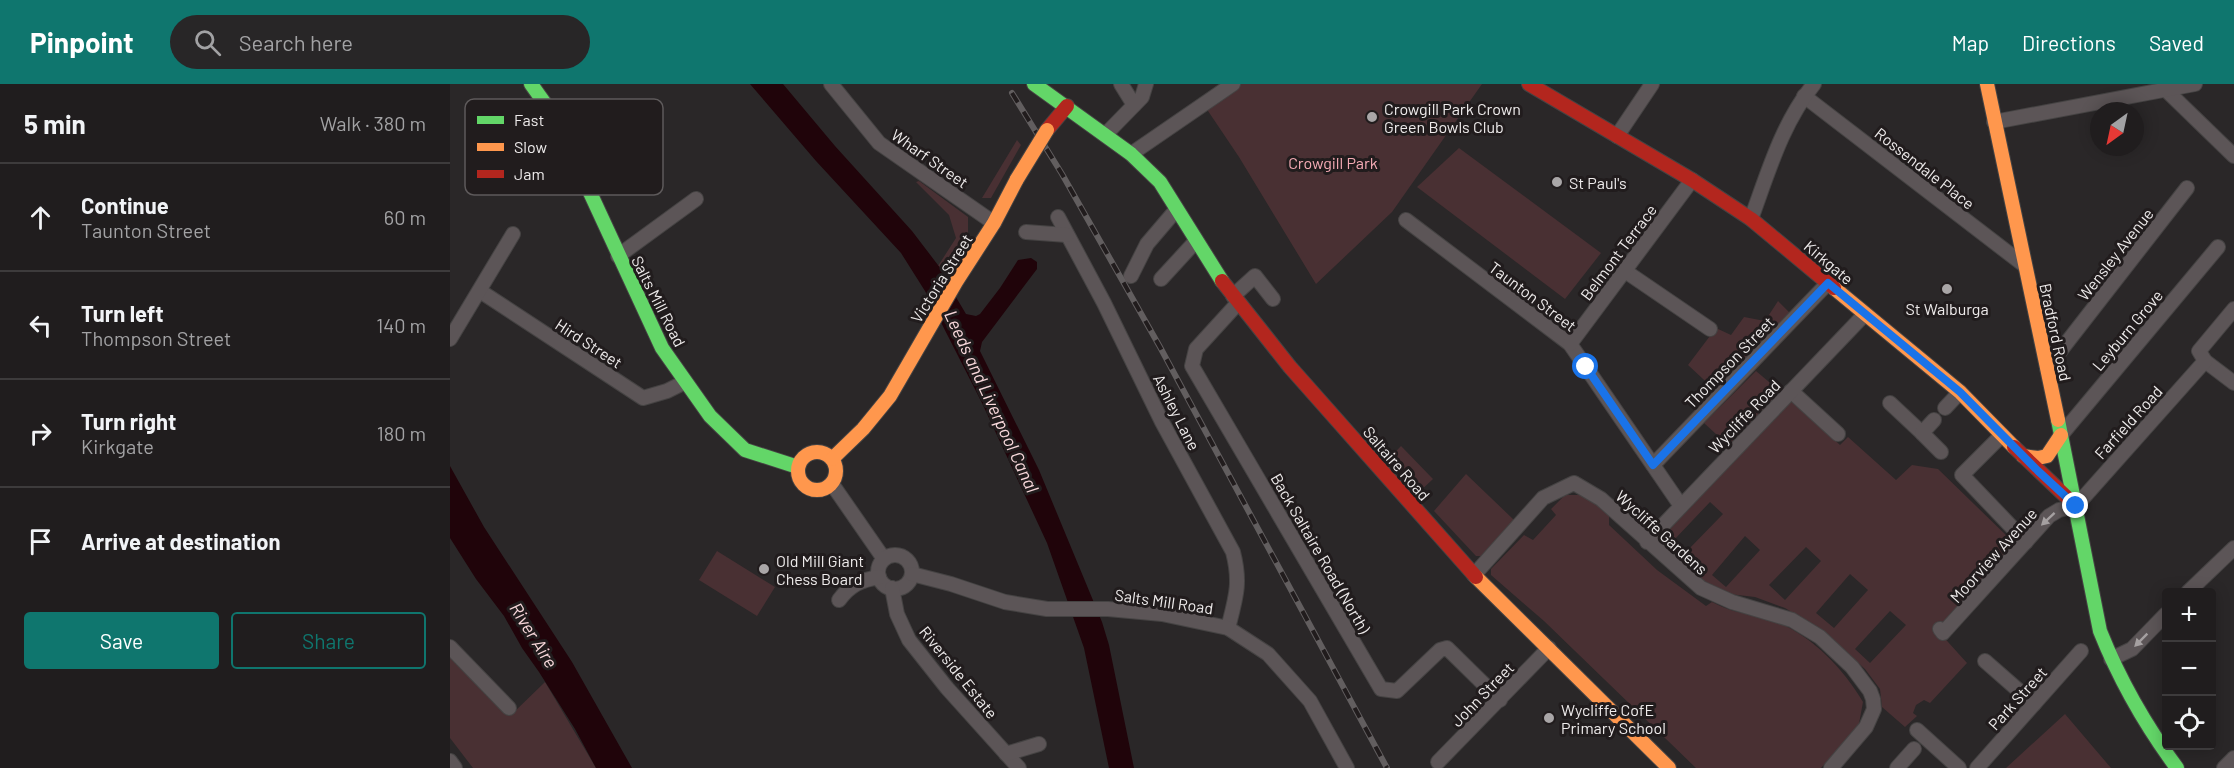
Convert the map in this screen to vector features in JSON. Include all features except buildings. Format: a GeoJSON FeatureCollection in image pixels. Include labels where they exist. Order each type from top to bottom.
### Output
{"type":"FeatureCollection","features":[{"type":"Feature","properties":{"kind":"main road","name":"Salts Mill Road"},"geometry":{"type":"LineString","coordinates":[[531,84],[543,99]]}},
{"type":"Feature","properties":{"kind":"main road","name":"Salts Mill Road"},"geometry":{"type":"LineString","coordinates":[[540,84],[544,99]]}},
{"type":"Feature","properties":{"kind":"main road","name":"Saltaire Road"},"geometry":{"type":"LineString","coordinates":[[1034,84],[1131,154],[1160,182],[1195,242],[1235,300],[1298,376],[1474,575],[1549,648],[1660,765]]}},
{"type":"Feature","properties":{"kind":"main road","name":"Kirkgate"},"geometry":{"type":"LineString","coordinates":[[1529,84],[1692,180],[1751,219],[1960,392],[2076,506]]}},
{"type":"Feature","properties":{"kind":"main road","name":"Bradford Road"},"geometry":{"type":"LineString","coordinates":[[1987,84],[2100,631],[2111,659],[2150,732],[2177,768]]}},
{"type":"Feature","properties":{"kind":"main road","name":"Victoria Street"},"geometry":{"type":"LineString","coordinates":[[832,459],[863,429],[890,396],[927,330],[994,223],[1017,179],[1047,130],[1067,106]]}},
{"type":"Feature","properties":{"kind":"main road","name":"Salts Mill Road"},"geometry":{"type":"LineString","coordinates":[[590,195],[662,348],[710,416],[745,450],[798,467]]}},
{"type":"Feature","properties":{"kind":"main road"},"geometry":{"type":"LineString","coordinates":[[2023,456],[2047,458],[2061,435]]}},
{"type":"Feature","properties":{"kind":"main road"},"geometry":{"type":"LineString","coordinates":[[810,453],[824,453],[832,459],[837,469],[832,484],[819,491],[810,489],[800,480],[798,467],[810,453]]}},
{"type":"Feature","properties":{"kind":"street","name":"Wharf Street"},"geometry":{"type":"LineString","coordinates":[[831,84],[879,143],[994,223]]}},
{"type":"Feature","properties":{"kind":"street"},"geometry":{"type":"LineString","coordinates":[[1121,84],[1134,105]]}},
{"type":"Feature","properties":{"kind":"street"},"geometry":{"type":"LineString","coordinates":[[1105,135],[1142,97],[1146,84]]}},
{"type":"Feature","properties":{"kind":"street"},"geometry":{"type":"LineString","coordinates":[[1131,154],[1233,84]]}},
{"type":"Feature","properties":{"kind":"street"},"geometry":{"type":"LineString","coordinates":[[1617,136],[1652,84]]}},
{"type":"Feature","properties":{"kind":"street"},"geometry":{"type":"LineString","coordinates":[[1751,219],[1776,151],[1804,96],[1814,84]]}},
{"type":"Feature","properties":{"kind":"street"},"geometry":{"type":"LineString","coordinates":[[1994,122],[2195,84]]}},
{"type":"Feature","properties":{"kind":"street"},"geometry":{"type":"LineString","coordinates":[[2166,90],[2234,156]]}},
{"type":"Feature","properties":{"kind":"street","name":"Rossendale Place"},"geometry":{"type":"LineString","coordinates":[[1804,96],[2025,266]]}},
{"type":"Feature","properties":{"kind":"street","name":"Belmont Terrace"},"geometry":{"type":"LineString","coordinates":[[1570,344],[1692,180]]}},
{"type":"Feature","properties":{"kind":"street","name":"Wensley Avenue"},"geometry":{"type":"LineString","coordinates":[[2047,368],[2187,188]]}},
{"type":"Feature","properties":{"kind":"street"},"geometry":{"type":"LineString","coordinates":[[618,256],[696,199]]}},
{"type":"Feature","properties":{"kind":"street"},"geometry":{"type":"LineString","coordinates":[[1131,276],[1147,244],[1176,210]]}},
{"type":"Feature","properties":{"kind":"street","name":"Ashley Lane"},"geometry":{"type":"LineString","coordinates":[[1058,217],[1104,303],[1167,431],[1233,552],[1238,574],[1236,595],[1228,628]]}},
{"type":"Feature","properties":{"kind":"street","name":"Taunton Street"},"geometry":{"type":"LineString","coordinates":[[1406,220],[1570,344],[1681,506]]}},
{"type":"Feature","properties":{"kind":"street"},"geometry":{"type":"LineString","coordinates":[[1026,231],[1067,236]]}},
{"type":"Feature","properties":{"kind":"street"},"geometry":{"type":"LineString","coordinates":[[450,339],[513,234]]}},
{"type":"Feature","properties":{"kind":"street"},"geometry":{"type":"LineString","coordinates":[[1161,279],[1195,242]]}},
{"type":"Feature","properties":{"kind":"street","name":"Leyburn Grove"},"geometry":{"type":"LineString","coordinates":[[2061,435],[2218,247]]}},
{"type":"Feature","properties":{"kind":"street"},"geometry":{"type":"LineString","coordinates":[[1624,271],[1710,329]]}},
{"type":"Feature","properties":{"kind":"street"},"geometry":{"type":"LineString","coordinates":[[1235,300],[1255,276],[1273,299]]}},
{"type":"Feature","properties":{"kind":"street","name":"Thompson Street"},"geometry":{"type":"LineString","coordinates":[[1653,465],[1828,283]]}},
{"type":"Feature","properties":{"kind":"street","name":"Hird Street"},"geometry":{"type":"LineString","coordinates":[[480,291],[643,398],[685,382]]}},
{"type":"Feature","properties":{"kind":"street","name":"Back Saltaire Road (North)"},"geometry":{"type":"LineString","coordinates":[[1235,300],[1196,349],[1192,366],[1381,689],[1397,691],[1440,650],[1447,648],[1500,700]]}},
{"type":"Feature","properties":{"kind":"street","name":"Farfield Road"},"geometry":{"type":"LineString","coordinates":[[2076,506],[2205,361],[2199,351],[2234,309]]}},
{"type":"Feature","properties":{"kind":"street","name":"Wycliffe Road"},"geometry":{"type":"LineString","coordinates":[[1647,542],[1865,314]]}},
{"type":"Feature","properties":{"kind":"street"},"geometry":{"type":"LineString","coordinates":[[2205,361],[2234,382]]}},
{"type":"Feature","properties":{"kind":"street"},"geometry":{"type":"LineString","coordinates":[[1791,391],[1838,434]]}},
{"type":"Feature","properties":{"kind":"street"},"geometry":{"type":"LineString","coordinates":[[1945,408],[1960,392]]}},
{"type":"Feature","properties":{"kind":"street"},"geometry":{"type":"LineString","coordinates":[[1890,403],[1941,452]]}},
{"type":"Feature","properties":{"kind":"street"},"geometry":{"type":"LineString","coordinates":[[1922,433],[1934,420]]}},
{"type":"Feature","properties":{"kind":"street"},"geometry":{"type":"LineString","coordinates":[[2002,435],[1962,475],[2026,542]]}},
{"type":"Feature","properties":{"kind":"street","name":"Wycliffe Gardens"},"geometry":{"type":"LineString","coordinates":[[1474,575],[1543,498],[1574,483],[1601,499],[1701,588],[1732,602],[1792,620],[1820,638],[1852,667],[1870,691],[1874,699],[1874,709],[1866,727],[1831,768]]}},
{"type":"Feature","properties":{"kind":"street"},"geometry":{"type":"LineString","coordinates":[[832,484],[884,559]]}},
{"type":"Feature","properties":{"kind":"street","name":"Moorview Avenue"},"geometry":{"type":"LineString","coordinates":[[1940,629],[1944,633],[2049,516],[2059,510],[2076,506]]}},
{"type":"Feature","properties":{"kind":"street"},"geometry":{"type":"LineString","coordinates":[[2192,588],[2234,548]]}},
{"type":"Feature","properties":{"kind":"street"},"geometry":{"type":"LineString","coordinates":[[893,555],[905,558],[910,564],[912,574],[907,584],[892,588],[884,584],[879,576],[880,563],[884,559],[893,555]]}},
{"type":"Feature","properties":{"kind":"street","name":"Salts Mill Road"},"geometry":{"type":"LineString","coordinates":[[912,574],[1005,602],[1047,609],[1108,609],[1162,614],[1228,628],[1268,654],[1310,701],[1347,768]]}},
{"type":"Feature","properties":{"kind":"street"},"geometry":{"type":"LineString","coordinates":[[839,600],[848,588],[861,580],[879,576]]}},
{"type":"Feature","properties":{"kind":"street","name":"Riverside Estate"},"geometry":{"type":"LineString","coordinates":[[892,588],[897,614],[909,640],[947,688],[1019,768]]}},
{"type":"Feature","properties":{"kind":"street"},"geometry":{"type":"LineString","coordinates":[[2111,659],[2132,649],[2162,618]]}},
{"type":"Feature","properties":{"kind":"street"},"geometry":{"type":"LineString","coordinates":[[450,647],[508,708]]}},
{"type":"Feature","properties":{"kind":"street","name":"John Street"},"geometry":{"type":"LineString","coordinates":[[1438,762],[1549,648]]}},
{"type":"Feature","properties":{"kind":"street","name":"Park Street"},"geometry":{"type":"LineString","coordinates":[[1977,768],[2082,651]]}},
{"type":"Feature","properties":{"kind":"street"},"geometry":{"type":"LineString","coordinates":[[1985,661],[2034,704]]}},
{"type":"Feature","properties":{"kind":"street"},"geometry":{"type":"LineString","coordinates":[[1917,730],[1959,768]]}},
{"type":"Feature","properties":{"kind":"street"},"geometry":{"type":"LineString","coordinates":[[1006,754],[1039,744]]}},
{"type":"Feature","properties":{"kind":"street"},"geometry":{"type":"LineString","coordinates":[[1897,768],[1914,749]]}},
{"type":"Feature","properties":{"kind":"street"},"geometry":{"type":"LineString","coordinates":[[2224,768],[2234,758]]}},
{"type":"Feature","properties":{"kind":"street"},"geometry":{"type":"LineString","coordinates":[[450,761],[455,768]]}},
{"type":"Feature","properties":{"kind":"green space","name":"Crowgill Park"},"geometry":{"type":"Polygon","coordinates":[[[1234,84],[1482,84],[1392,212],[1316,284],[1239,157],[1204,105],[1234,84]]]}},
{"type":"Feature","properties":{"kind":"green space"},"geometry":{"type":"Polygon","coordinates":[[[1017,140],[1021,145],[991,198],[982,198],[1017,140]]]}},
{"type":"Feature","properties":{"kind":"green space"},"geometry":{"type":"Polygon","coordinates":[[[1459,148],[1601,253],[1565,299],[1417,187],[1459,148]]]}},
{"type":"Feature","properties":{"kind":"green space"},"geometry":{"type":"Polygon","coordinates":[[[919,181],[968,217],[968,241],[944,277],[938,266],[956,238],[949,215],[916,182],[919,181]]]}},
{"type":"Feature","properties":{"kind":"green space"},"geometry":{"type":"Polygon","coordinates":[[[1778,301],[1791,314],[1717,392],[1688,365],[1716,328],[1731,335],[1744,317],[1765,321],[1778,301]]]}},
{"type":"Feature","properties":{"kind":"green space"},"geometry":{"type":"Polygon","coordinates":[[[1756,371],[1781,392],[1730,447],[1704,423],[1756,371]]]}},
{"type":"Feature","properties":{"kind":"green space"},"geometry":{"type":"Polygon","coordinates":[[[1792,400],[1840,445],[1848,437],[1896,480],[1912,465],[1938,469],[2010,539],[2014,549],[1939,632],[1967,663],[1930,703],[1924,700],[1916,705],[1913,713],[1917,716],[1905,727],[1882,707],[1880,689],[1865,669],[1824,632],[1785,608],[1755,597],[1729,594],[1709,587],[1663,543],[1664,535],[1792,400]],[[1710,502],[1674,540],[1686,552],[1723,514],[1710,502]],[[1745,536],[1712,575],[1726,587],[1760,550],[1745,536]],[[1806,547],[1769,585],[1785,600],[1821,561],[1806,547]],[[1850,574],[1816,613],[1834,628],[1868,590],[1850,574]],[[1890,611],[1855,649],[1870,663],[1906,625],[1890,611]]]}},
{"type":"Feature","properties":{"kind":"green space"},"geometry":{"type":"Polygon","coordinates":[[[1401,446],[1433,479],[1418,493],[1387,461],[1401,446]]]}},
{"type":"Feature","properties":{"kind":"green space"},"geometry":{"type":"Polygon","coordinates":[[[1466,474],[1514,520],[1481,556],[1476,556],[1434,511],[1466,474]]]}},
{"type":"Feature","properties":{"kind":"green space"},"geometry":{"type":"Polygon","coordinates":[[[1565,495],[1586,495],[1609,515],[1609,525],[1657,570],[1706,606],[1712,602],[1731,610],[1774,621],[1788,627],[1813,644],[1836,665],[1863,702],[1858,729],[1821,768],[1696,768],[1544,621],[1491,575],[1491,569],[1524,535],[1533,540],[1556,515],[1551,509],[1565,495]]]}},
{"type":"Feature","properties":{"kind":"green space"},"geometry":{"type":"Polygon","coordinates":[[[717,551],[775,587],[757,616],[699,580],[717,551]]]}},
{"type":"Feature","properties":{"kind":"green space"},"geometry":{"type":"Polygon","coordinates":[[[450,648],[511,715],[545,682],[596,768],[473,768],[450,738],[450,648]]]}},
{"type":"Feature","properties":{"kind":"green space"},"geometry":{"type":"Polygon","coordinates":[[[2065,714],[2111,768],[2006,768],[2065,714]]]}},
{"type":"Feature","properties":{"kind":"water","name":"Leeds and Liverpool Canal"},"geometry":{"type":"Polygon","coordinates":[[[750,84],[783,84],[835,146],[912,231],[941,269],[966,314],[976,316],[980,314],[1018,260],[1031,258],[1037,262],[1037,269],[982,342],[980,351],[1039,470],[1102,622],[1109,645],[1134,768],[1109,768],[1084,648],[1047,543],[982,403],[925,291],[901,253],[816,161],[750,84]]]}},
{"type":"Feature","properties":{"kind":"water","name":"River Aire"},"geometry":{"type":"Polygon","coordinates":[[[450,466],[484,527],[572,662],[632,768],[596,768],[575,729],[504,616],[476,579],[450,538],[450,466]]]}},
{"type":"Feature","properties":{"kind":"railway"},"geometry":{"type":"LineString","coordinates":[[1012,93],[1062,174],[1160,347],[1387,768]]}},
{"type":"Feature","properties":{"kind":"traffic: fast"},"geometry":{"type":"LineString","coordinates":[[531,84],[542,99]]}},
{"type":"Feature","properties":{"kind":"traffic: fast"},"geometry":{"type":"LineString","coordinates":[[1034,84],[1131,154],[1160,182],[1222,281]]}},
{"type":"Feature","properties":{"kind":"traffic: fast"},"geometry":{"type":"LineString","coordinates":[[591,195],[662,348],[710,416],[745,450],[798,467]]}},
{"type":"Feature","properties":{"kind":"traffic: fast"},"geometry":{"type":"LineString","coordinates":[[2058,420],[2100,631],[2134,702],[2177,768]]}},
{"type":"Feature","properties":{"kind":"traffic: slow"},"geometry":{"type":"LineString","coordinates":[[1987,84],[2058,420]]}},
{"type":"Feature","properties":{"kind":"traffic: slow"},"geometry":{"type":"LineString","coordinates":[[1017,179],[1047,130]]}},
{"type":"Feature","properties":{"kind":"traffic: slow"},"geometry":{"type":"LineString","coordinates":[[832,459],[863,429],[890,396],[956,282],[994,223],[1017,179]]}},
{"type":"Feature","properties":{"kind":"traffic: slow"},"geometry":{"type":"LineString","coordinates":[[1834,288],[1960,392],[2014,447]]}},
{"type":"Feature","properties":{"kind":"traffic: slow"},"geometry":{"type":"LineString","coordinates":[[2023,456],[2038,458],[2047,456],[2061,435]]}},
{"type":"Feature","properties":{"kind":"traffic: slow"},"geometry":{"type":"LineString","coordinates":[[817,452],[831,457],[836,471],[831,485],[817,490],[803,485],[798,471],[803,457],[817,452]]}},
{"type":"Feature","properties":{"kind":"traffic: slow"},"geometry":{"type":"LineString","coordinates":[[1476,577],[1669,768]]}},
{"type":"Feature","properties":{"kind":"traffic: jam"},"geometry":{"type":"LineString","coordinates":[[1529,84],[1692,180],[1751,219],[1834,288]]}},
{"type":"Feature","properties":{"kind":"traffic: jam"},"geometry":{"type":"LineString","coordinates":[[1047,130],[1067,106]]}},
{"type":"Feature","properties":{"kind":"traffic: jam"},"geometry":{"type":"LineString","coordinates":[[1222,281],[1290,367],[1476,577]]}},
{"type":"Feature","properties":{"kind":"traffic: jam"},"geometry":{"type":"LineString","coordinates":[[2014,447],[2076,506]]}},
{"type":"Feature","properties":{"kind":"place","name":"Crowgill Park Crown Green Bowls Club"},"geometry":{"type":"Point","coordinates":[1372,117]}},
{"type":"Feature","properties":{"kind":"place","name":"St Paul's"},"geometry":{"type":"Point","coordinates":[1557,182]}},
{"type":"Feature","properties":{"kind":"place","name":"St Walburga"},"geometry":{"type":"Point","coordinates":[1947,289]}},
{"type":"Feature","properties":{"kind":"place","name":"Old Mill Giant Chess Board"},"geometry":{"type":"Point","coordinates":[764,569]}},
{"type":"Feature","properties":{"kind":"place","name":"Wycliffe CofE Primary School"},"geometry":{"type":"Point","coordinates":[1549,718]}},
{"type":"Feature","properties":{"kind":"route"},"geometry":{"type":"LineString","coordinates":[[1586,367],[1653,465],[1828,283],[1960,392],[2076,506]]}}]}
